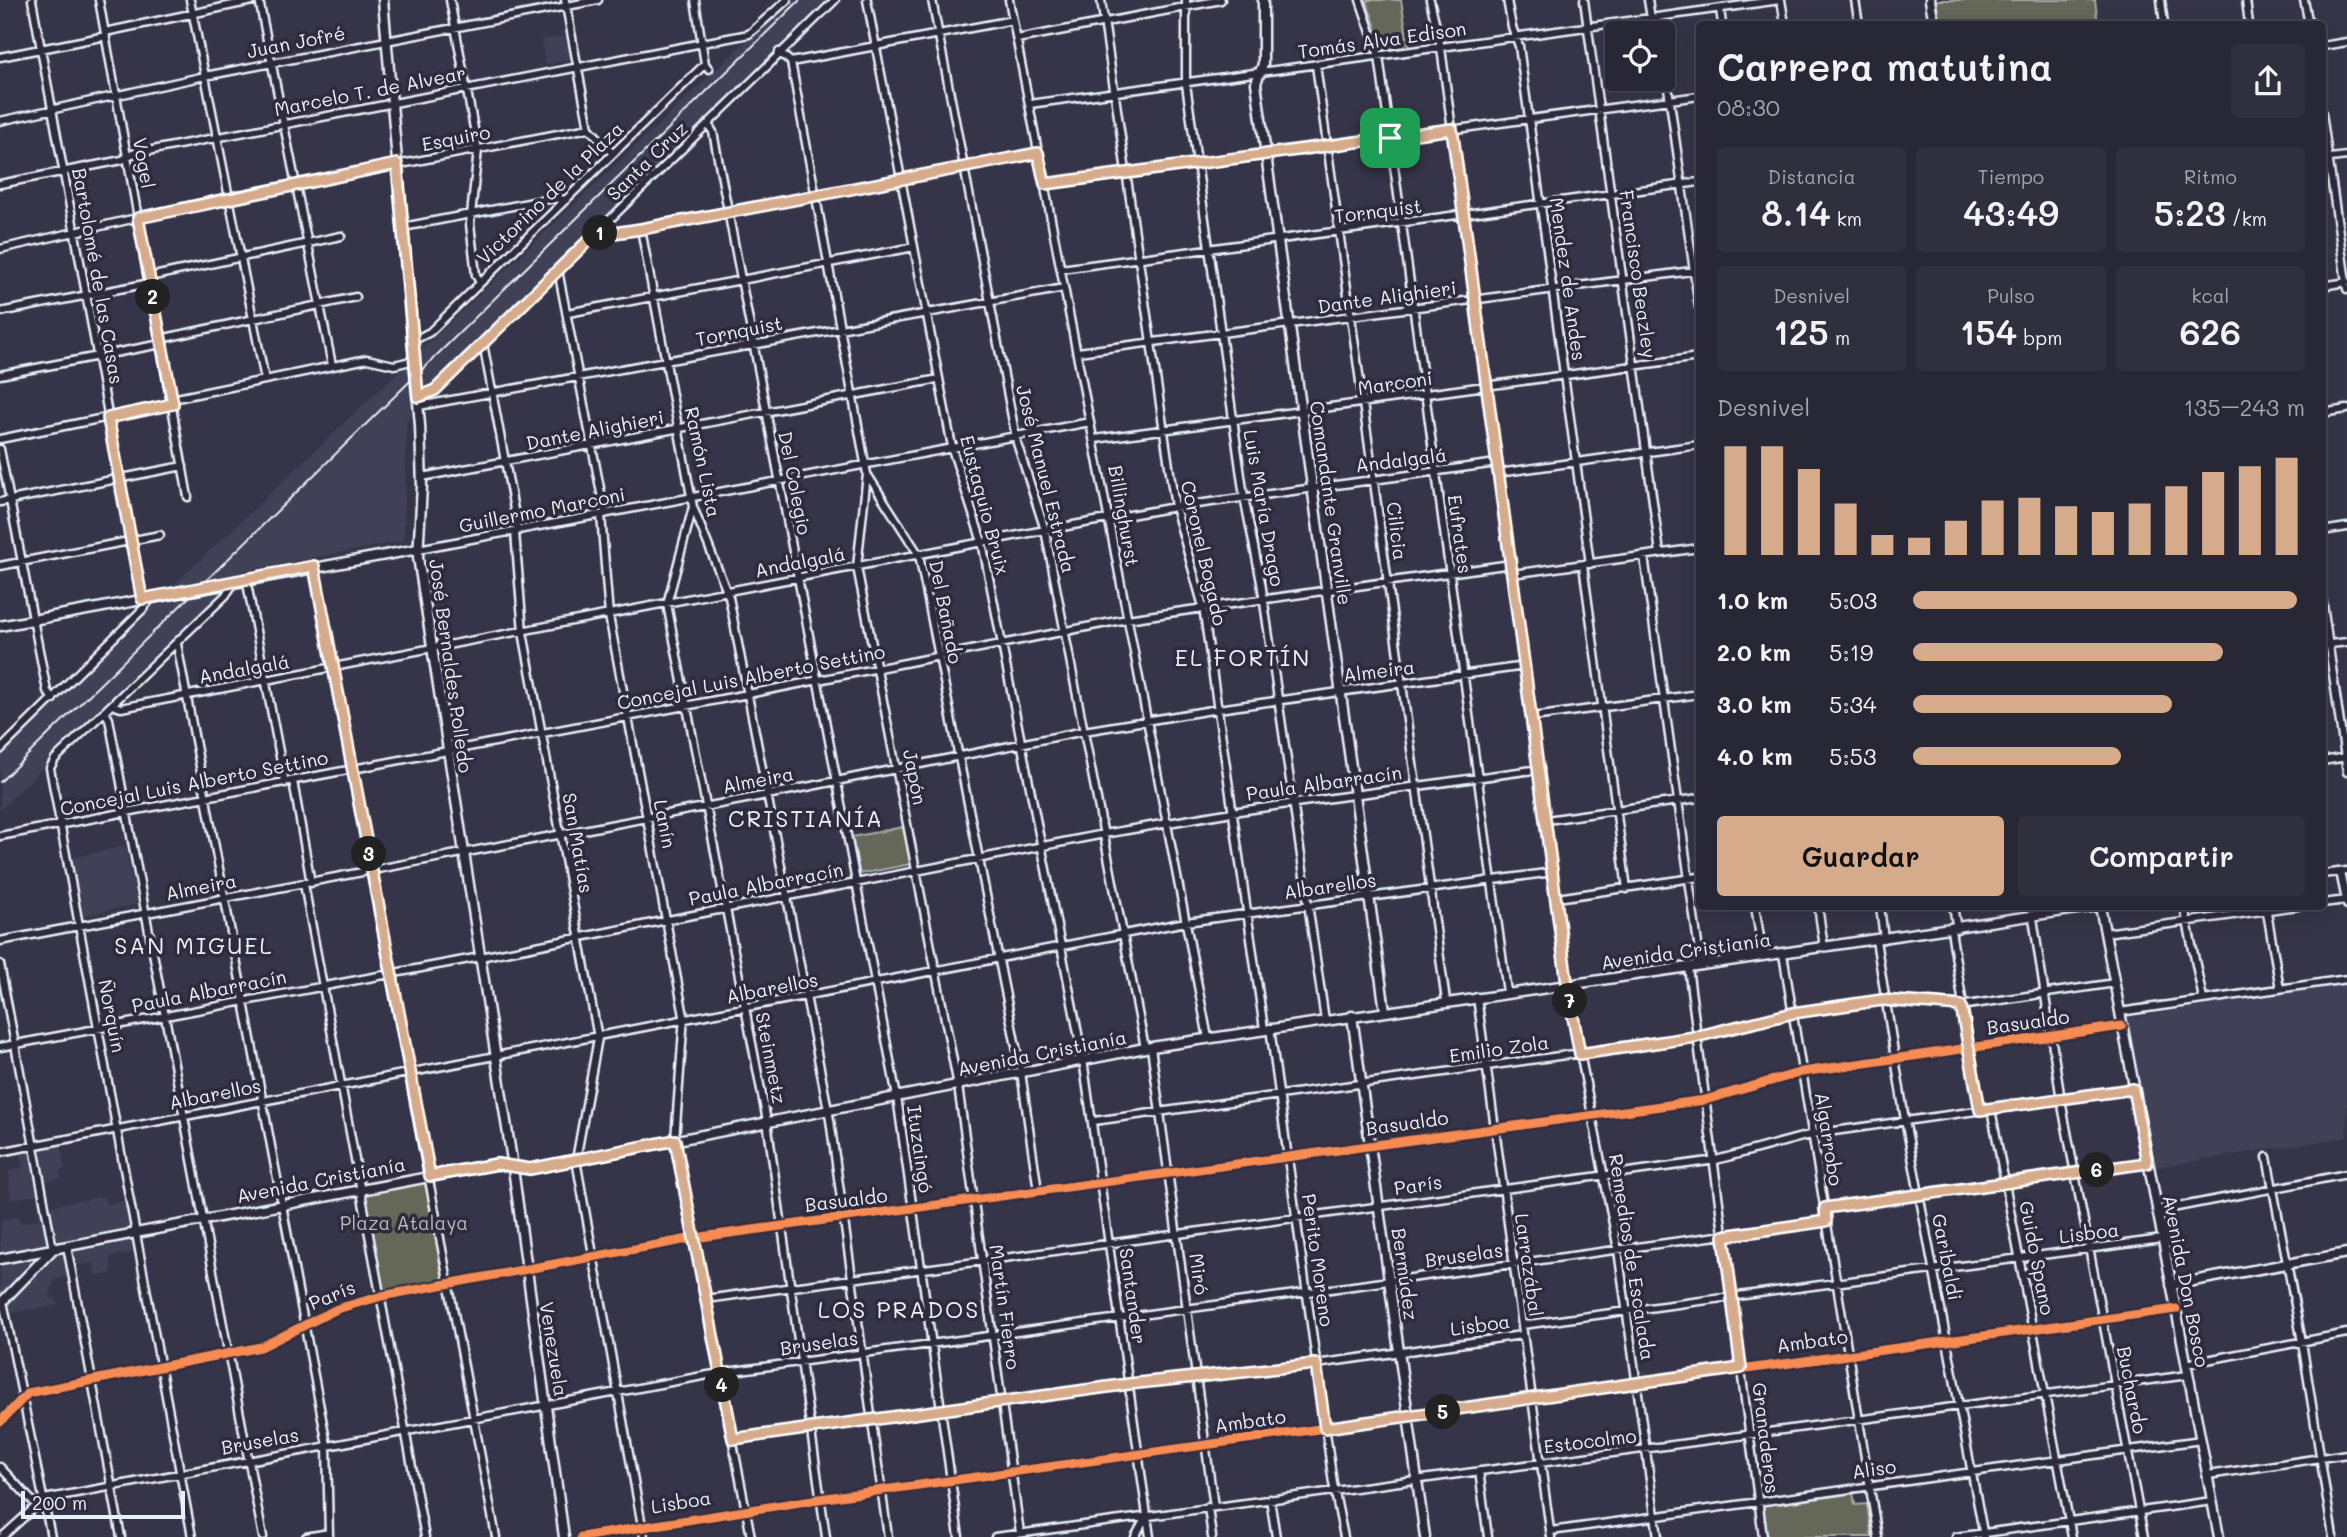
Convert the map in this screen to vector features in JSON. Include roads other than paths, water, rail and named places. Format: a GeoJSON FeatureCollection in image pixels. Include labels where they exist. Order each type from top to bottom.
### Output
{"type":"FeatureCollection","features":[{"type":"Feature","properties":{"kind":"street","name":"Bartolomé de las Casas"},"geometry":{"type":"LineString","coordinates":[[32,0],[142,599]]}},
{"type":"Feature","properties":{"kind":"street","name":"Vogel"},"geometry":{"type":"LineString","coordinates":[[99,0],[188,496]]}},
{"type":"Feature","properties":{"kind":"street"},"geometry":{"type":"LineString","coordinates":[[190,0],[265,380]]}},
{"type":"Feature","properties":{"kind":"street"},"geometry":{"type":"LineString","coordinates":[[0,57],[40,50],[192,12],[258,0],[332,365]]}},
{"type":"Feature","properties":{"kind":"street","name":"José Bernaldes Polledo"},"geometry":{"type":"LineString","coordinates":[[383,0],[419,402],[422,477],[418,548],[431,650],[512,1165]]}},
{"type":"Feature","properties":{"kind":"street"},"geometry":{"type":"LineString","coordinates":[[450,0],[478,150],[471,215],[476,275],[480,283]]}},
{"type":"Feature","properties":{"kind":"street","name":"Juan Jofré"},"geometry":{"type":"LineString","coordinates":[[0,121],[205,76],[566,3],[598,0]]}},
{"type":"Feature","properties":{"kind":"street"},"geometry":{"type":"LineString","coordinates":[[695,0],[704,44]]}},
{"type":"Feature","properties":{"kind":"street","name":"Marcelo T. de Alvear"},"geometry":{"type":"LineString","coordinates":[[0,184],[217,136],[748,34],[787,0]]}},
{"type":"Feature","properties":{"kind":"street","name":"Santa Cruz"},"geometry":{"type":"LineString","coordinates":[[419,402],[435,390],[835,0]]}},
{"type":"Feature","properties":{"kind":"street","name":"Eustaquio Bruix"},"geometry":{"type":"LineString","coordinates":[[867,0],[952,448],[982,542],[1083,1059]]}},
{"type":"Feature","properties":{"kind":"street","name":"José Manuel Estrada"},"geometry":{"type":"LineString","coordinates":[[932,0],[1016,435],[1045,530],[1148,1048]]}},
{"type":"Feature","properties":{"kind":"street","name":"Billinghurst"},"geometry":{"type":"LineString","coordinates":[[1009,0],[1208,1038]]}},
{"type":"Feature","properties":{"kind":"street","name":"Coronel Bogado"},"geometry":{"type":"LineString","coordinates":[[1101,0],[1117,93],[1175,507],[1203,607],[1246,914],[1267,1029]]}},
{"type":"Feature","properties":{"kind":"street"},"geometry":{"type":"LineString","coordinates":[[1017,39],[1187,3],[1221,0]]}},
{"type":"Feature","properties":{"kind":"street","name":"Comandante Granville"},"geometry":{"type":"LineString","coordinates":[[1263,0],[1263,64],[1256,83],[1280,240],[1385,1011]]}},
{"type":"Feature","properties":{"kind":"street","name":"Eufrates"},"geometry":{"type":"LineString","coordinates":[[1360,0],[1379,56],[1507,992]]}},
{"type":"Feature","properties":{"kind":"street","name":"Remedios de Escalada"},"geometry":{"type":"LineString","coordinates":[[1430,0],[1441,48],[1568,984],[1618,1250],[1658,1537]]}},
{"type":"Feature","properties":{"kind":"street","name":"Mendez de Andes"},"geometry":{"type":"LineString","coordinates":[[1507,0],[1516,37],[1529,119],[1566,376],[1602,707],[1627,889]]}},
{"type":"Feature","properties":{"kind":"street","name":"Francisco Beazley"},"geometry":{"type":"LineString","coordinates":[[1584,0],[1660,553]]}},
{"type":"Feature","properties":{"kind":"street"},"geometry":{"type":"LineString","coordinates":[[1648,0],[1656,21]]}},
{"type":"Feature","properties":{"kind":"street"},"geometry":{"type":"LineString","coordinates":[[1781,0],[1784,21]]}},
{"type":"Feature","properties":{"kind":"street","name":"Tomás Alva Edison"},"geometry":{"type":"LineString","coordinates":[[1030,104],[1781,0]]}},
{"type":"Feature","properties":{"kind":"street"},"geometry":{"type":"LineString","coordinates":[[1855,0],[1858,21]]}},
{"type":"Feature","properties":{"kind":"street"},"geometry":{"type":"LineString","coordinates":[[1930,0],[1934,21]]}},
{"type":"Feature","properties":{"kind":"street"},"geometry":{"type":"LineString","coordinates":[[2161,0],[2164,21]]}},
{"type":"Feature","properties":{"kind":"street"},"geometry":{"type":"LineString","coordinates":[[2246,0],[2249,21]]}},
{"type":"Feature","properties":{"kind":"street"},"geometry":{"type":"LineString","coordinates":[[2304,0],[2308,21]]}},
{"type":"Feature","properties":{"kind":"street"},"geometry":{"type":"LineString","coordinates":[[1711,1],[1712,9]]}},
{"type":"Feature","properties":{"kind":"street"},"geometry":{"type":"LineString","coordinates":[[566,3],[589,128],[613,154]]}},
{"type":"Feature","properties":{"kind":"street","name":"Luis María Drago"},"geometry":{"type":"LineString","coordinates":[[1187,3],[1186,84],[1244,497],[1264,598],[1325,1020]]}},
{"type":"Feature","properties":{"kind":"street"},"geometry":{"type":"LineString","coordinates":[[1720,9],[1722,21]]}},
{"type":"Feature","properties":{"kind":"street"},"geometry":{"type":"LineString","coordinates":[[779,52],[791,62],[1013,20]]}},
{"type":"Feature","properties":{"kind":"street"},"geometry":{"type":"LineString","coordinates":[[2326,45],[2347,42]]}},
{"type":"Feature","properties":{"kind":"street","name":"Victorino de la Plaza"},"geometry":{"type":"LineString","coordinates":[[414,340],[430,332],[707,66],[704,44]]}},
{"type":"Feature","properties":{"kind":"street","name":"Del Bañado"},"geometry":{"type":"LineString","coordinates":[[791,62],[867,474],[919,555],[1021,1072],[1038,1191]]}},
{"type":"Feature","properties":{"kind":"street","name":"Cilicia"},"geometry":{"type":"LineString","coordinates":[[1316,65],[1446,1001]]}},
{"type":"Feature","properties":{"kind":"street"},"geometry":{"type":"LineString","coordinates":[[1669,91],[1696,265]]}},
{"type":"Feature","properties":{"kind":"street"},"geometry":{"type":"LineString","coordinates":[[1045,184],[1267,152],[1696,96]]}},
{"type":"Feature","properties":{"kind":"street","name":"Del Colegio"},"geometry":{"type":"LineString","coordinates":[[708,124],[713,132],[742,280],[765,413],[897,1097]]}},
{"type":"Feature","properties":{"kind":"street","name":"Esquiro"},"geometry":{"type":"LineString","coordinates":[[0,248],[75,234],[229,197],[589,128]]}},
{"type":"Feature","properties":{"kind":"street"},"geometry":{"type":"LineString","coordinates":[[597,232],[607,234],[641,229],[1038,153]]}},
{"type":"Feature","properties":{"kind":"street"},"geometry":{"type":"LineString","coordinates":[[2326,286],[2347,284],[2326,158],[2347,156]]}},
{"type":"Feature","properties":{"kind":"street","name":"Tornquist"},"geometry":{"type":"LineString","coordinates":[[1061,269],[1696,183]]}},
{"type":"Feature","properties":{"kind":"street"},"geometry":{"type":"LineString","coordinates":[[403,228],[554,198],[566,200]]}},
{"type":"Feature","properties":{"kind":"street","name":"Ramón Lista"},"geometry":{"type":"LineString","coordinates":[[641,229],[693,507],[728,592],[807,998],[828,1110],[888,1537]]}},
{"type":"Feature","properties":{"kind":"street"},"geometry":{"type":"LineString","coordinates":[[0,312],[87,295],[341,236]]}},
{"type":"Feature","properties":{"kind":"street"},"geometry":{"type":"LineString","coordinates":[[568,313],[914,247]]}},
{"type":"Feature","properties":{"kind":"street","name":"Lanín"},"geometry":{"type":"LineString","coordinates":[[558,270],[593,446],[603,515],[609,616],[685,1020],[675,1140],[751,1537]]}},
{"type":"Feature","properties":{"kind":"street","name":"Dante Alighieri"},"geometry":{"type":"LineString","coordinates":[[1078,352],[1696,271]]}},
{"type":"Feature","properties":{"kind":"street","name":"Tornquist"},"geometry":{"type":"LineString","coordinates":[[419,402],[579,377],[1064,288]]}},
{"type":"Feature","properties":{"kind":"street"},"geometry":{"type":"LineString","coordinates":[[0,375],[97,356],[356,297]]}},
{"type":"Feature","properties":{"kind":"street","name":"San Matías"},"geometry":{"type":"LineString","coordinates":[[483,343],[517,531],[523,632],[598,1038],[576,1160],[644,1537]]}},
{"type":"Feature","properties":{"kind":"street","name":"Marconi"},"geometry":{"type":"LineString","coordinates":[[1095,439],[1696,357]]}},
{"type":"Feature","properties":{"kind":"street"},"geometry":{"type":"LineString","coordinates":[[0,439],[108,418],[332,365],[367,359],[394,365],[415,360]]}},
{"type":"Feature","properties":{"kind":"street","name":"Dante Alighieri"},"geometry":{"type":"LineString","coordinates":[[422,477],[939,379]]}},
{"type":"Feature","properties":{"kind":"street"},"geometry":{"type":"LineString","coordinates":[[2326,412],[2347,409]]}},
{"type":"Feature","properties":{"kind":"street","name":"Guillermo Marconi"},"geometry":{"type":"LineString","coordinates":[[0,626],[1090,422]]}},
{"type":"Feature","properties":{"kind":"street"},"geometry":{"type":"LineString","coordinates":[[1498,473],[1696,445]]}},
{"type":"Feature","properties":{"kind":"street"},"geometry":{"type":"LineString","coordinates":[[0,449],[47,691],[54,699]]}},
{"type":"Feature","properties":{"kind":"street","name":"Andalgalá"},"geometry":{"type":"LineString","coordinates":[[113,705],[121,708],[334,669],[982,542],[1175,507],[1497,463]]}},
{"type":"Feature","properties":{"kind":"street"},"geometry":{"type":"LineString","coordinates":[[0,502],[183,466]]}},
{"type":"Feature","properties":{"kind":"street","name":"Japón"},"geometry":{"type":"LineString","coordinates":[[867,474],[857,567],[958,1086]]}},
{"type":"Feature","properties":{"kind":"street","name":"Steinmetz"},"geometry":{"type":"LineString","coordinates":[[693,507],[667,604],[767,1121],[826,1537]]}},
{"type":"Feature","properties":{"kind":"street"},"geometry":{"type":"LineString","coordinates":[[2326,530],[2347,527]]}},
{"type":"Feature","properties":{"kind":"street"},"geometry":{"type":"LineString","coordinates":[[0,566],[160,535]]}},
{"type":"Feature","properties":{"kind":"street"},"geometry":{"type":"LineString","coordinates":[[1512,574],[1696,548]]}},
{"type":"Feature","properties":{"kind":"street"},"geometry":{"type":"LineString","coordinates":[[1644,556],[1701,966]]}},
{"type":"Feature","properties":{"kind":"street","name":"Concejal Luis Alberto Settino"},"geometry":{"type":"LineString","coordinates":[[0,836],[1127,619],[1511,565]]}},
{"type":"Feature","properties":{"kind":"street"},"geometry":{"type":"LineString","coordinates":[[314,566],[496,1537]]}},
{"type":"Feature","properties":{"kind":"street"},"geometry":{"type":"LineString","coordinates":[[246,578],[308,883],[323,986],[425,1537]]}},
{"type":"Feature","properties":{"kind":"street"},"geometry":{"type":"LineString","coordinates":[[235,580],[226,595],[105,712],[109,719],[166,1015],[263,1537]]}},
{"type":"Feature","properties":{"kind":"street"},"geometry":{"type":"LineString","coordinates":[[0,750],[143,610],[153,596]]}},
{"type":"Feature","properties":{"kind":"street"},"geometry":{"type":"LineString","coordinates":[[2347,642],[2326,645],[2347,772]]}},
{"type":"Feature","properties":{"kind":"street"},"geometry":{"type":"LineString","coordinates":[[177,644],[327,1445],[329,1535],[306,1537]]}},
{"type":"Feature","properties":{"kind":"street","name":"Almeira"},"geometry":{"type":"LineString","coordinates":[[0,941],[372,872],[1084,731],[1217,709],[1525,666]]}},
{"type":"Feature","properties":{"kind":"street"},"geometry":{"type":"LineString","coordinates":[[1533,717],[1696,694]]}},
{"type":"Feature","properties":{"kind":"street","name":"Ñorquín"},"geometry":{"type":"LineString","coordinates":[[105,712],[51,764],[192,1537]]}},
{"type":"Feature","properties":{"kind":"street"},"geometry":{"type":"LineString","coordinates":[[2326,760],[2346,758]]}},
{"type":"Feature","properties":{"kind":"street","name":"Paula Albarracín"},"geometry":{"type":"LineString","coordinates":[[0,1047],[480,957],[1042,845],[1232,811],[1540,769]]}},
{"type":"Feature","properties":{"kind":"street"},"geometry":{"type":"LineString","coordinates":[[1547,820],[1696,798]]}},
{"type":"Feature","properties":{"kind":"street"},"geometry":{"type":"LineString","coordinates":[[2326,873],[2344,871],[2347,902],[2326,903]]}},
{"type":"Feature","properties":{"kind":"street","name":"Albarellos"},"geometry":{"type":"LineString","coordinates":[[0,1152],[807,998],[1186,922],[1553,872]]}},
{"type":"Feature","properties":{"kind":"street"},"geometry":{"type":"LineString","coordinates":[[1557,898],[1696,878]]}},
{"type":"Feature","properties":{"kind":"street"},"geometry":{"type":"LineString","coordinates":[[1756,910],[1762,956]]}},
{"type":"Feature","properties":{"kind":"street"},"geometry":{"type":"LineString","coordinates":[[1819,910],[1824,947]]}},
{"type":"Feature","properties":{"kind":"street","name":"Garibaldi"},"geometry":{"type":"LineString","coordinates":[[1880,910],[1886,999],[1905,1121],[1983,1535]]}},
{"type":"Feature","properties":{"kind":"street"},"geometry":{"type":"LineString","coordinates":[[1952,910],[1961,1006],[1980,1110]]}},
{"type":"Feature","properties":{"kind":"street","name":"Buchardo"},"geometry":{"type":"LineString","coordinates":[[2026,910],[2030,918],[2074,1174],[2144,1537]]}},
{"type":"Feature","properties":{"kind":"street","name":"Avenida Cristianía"},"geometry":{"type":"LineString","coordinates":[[0,1259],[497,1164],[530,1169],[1148,1048],[1446,1001],[2076,910]]}},
{"type":"Feature","properties":{"kind":"street","name":"Avenida Don Bosco"},"geometry":{"type":"LineString","coordinates":[[2100,910],[2219,1537]]}},
{"type":"Feature","properties":{"kind":"street"},"geometry":{"type":"LineString","coordinates":[[2185,910],[2203,999]]}},
{"type":"Feature","properties":{"kind":"street"},"geometry":{"type":"LineString","coordinates":[[2105,933],[2260,910]]}},
{"type":"Feature","properties":{"kind":"street"},"geometry":{"type":"LineString","coordinates":[[2267,910],[2280,989]]}},
{"type":"Feature","properties":{"kind":"street","name":"Algarrobo"},"geometry":{"type":"LineString","coordinates":[[1783,954],[1878,1537]]}},
{"type":"Feature","properties":{"kind":"street"},"geometry":{"type":"LineString","coordinates":[[0,964],[53,1249],[1,1303],[24,1398],[51,1537]]}},
{"type":"Feature","properties":{"kind":"street","name":"Granaderos"},"geometry":{"type":"LineString","coordinates":[[1688,967],[1695,1037],[1763,1537]]}},
{"type":"Feature","properties":{"kind":"street"},"geometry":{"type":"LineString","coordinates":[[2120,1012],[2347,979]]}},
{"type":"Feature","properties":{"kind":"street","name":"Emilio Zola"},"geometry":{"type":"LineString","coordinates":[[1094,1121],[1695,1037],[1793,1013],[1886,999],[1961,1006],[2115,983]]}},
{"type":"Feature","properties":{"kind":"street","name":"Larrazábal"},"geometry":{"type":"LineString","coordinates":[[1477,997],[1551,1534]]}},
{"type":"Feature","properties":{"kind":"street","name":"Bermúdez"},"geometry":{"type":"LineString","coordinates":[[1352,1016],[1425,1537]]}},
{"type":"Feature","properties":{"kind":"street","name":"Basualdo"},"geometry":{"type":"LineString","coordinates":[[694,1238],[1705,1100],[1802,1072],[2122,1026]]}},
{"type":"Feature","properties":{"kind":"street","name":"Perito Moreno"},"geometry":{"type":"LineString","coordinates":[[1267,1029],[1279,1094],[1325,1428],[1344,1537]]}},
{"type":"Feature","properties":{"kind":"street","name":"Miró"},"geometry":{"type":"LineString","coordinates":[[1148,1048],[1188,1307],[1206,1445],[1212,1537]]}},
{"type":"Feature","properties":{"kind":"street","name":"Santander"},"geometry":{"type":"LineString","coordinates":[[1083,1059],[1094,1121],[1149,1535]]}},
{"type":"Feature","properties":{"kind":"street","name":"Martín Fierro"},"geometry":{"type":"LineString","coordinates":[[958,1086],[1020,1533]]}},
{"type":"Feature","properties":{"kind":"street","name":"París"},"geometry":{"type":"LineString","coordinates":[[706,1299],[1713,1161],[1813,1134],[2133,1089]]}},
{"type":"Feature","properties":{"kind":"street","name":"Ituzaingó"},"geometry":{"type":"LineString","coordinates":[[897,1097],[959,1537]]}},
{"type":"Feature","properties":{"kind":"street","name":"Guido Spano"},"geometry":{"type":"LineString","coordinates":[[1991,1110],[2072,1537]]}},
{"type":"Feature","properties":{"kind":"street"},"geometry":{"type":"LineString","coordinates":[[2267,1157],[2302,1342],[2333,1537]]}},
{"type":"Feature","properties":{"kind":"street"},"geometry":{"type":"LineString","coordinates":[[1825,1208],[2147,1163]]}},
{"type":"Feature","properties":{"kind":"street","name":"Venezuela"},"geometry":{"type":"LineString","coordinates":[[512,1165],[564,1537]]}},
{"type":"Feature","properties":{"kind":"street"},"geometry":{"type":"LineString","coordinates":[[2157,1211],[2347,1174]]}},
{"type":"Feature","properties":{"kind":"street","name":"Bruselas"},"geometry":{"type":"LineString","coordinates":[[2,1537],[35,1504],[44,1499],[719,1373],[1826,1221]]}},
{"type":"Feature","properties":{"kind":"street","name":"París"},"geometry":{"type":"LineString","coordinates":[[0,1422],[28,1393],[229,1356],[268,1345],[337,1308],[382,1296],[694,1238]]}},
{"type":"Feature","properties":{"kind":"street","name":"Lisboa"},"geometry":{"type":"LineString","coordinates":[[1522,1325],[2162,1239]]}},
{"type":"Feature","properties":{"kind":"street"},"geometry":{"type":"LineString","coordinates":[[67,1246],[121,1537]]}},
{"type":"Feature","properties":{"kind":"street"},"geometry":{"type":"LineString","coordinates":[[2171,1284],[2347,1253]]}},
{"type":"Feature","properties":{"kind":"street","name":"Ambato"},"geometry":{"type":"LineString","coordinates":[[746,1509],[2176,1308]]}},
{"type":"Feature","properties":{"kind":"street"},"geometry":{"type":"LineString","coordinates":[[2186,1364],[2347,1334]]}},
{"type":"Feature","properties":{"kind":"street","name":"Lisboa"},"geometry":{"type":"LineString","coordinates":[[733,1439],[1196,1375],[1316,1364],[1522,1335]]}},
{"type":"Feature","properties":{"kind":"street","name":"Estocolmo"},"geometry":{"type":"LineString","coordinates":[[995,1537],[1020,1533],[1036,1534],[1211,1507],[1645,1451],[2188,1375]]}},
{"type":"Feature","properties":{"kind":"street","name":"Aliso"},"geometry":{"type":"LineString","coordinates":[[1551,1534],[1655,1516],[2201,1440]]}},
{"type":"Feature","properties":{"kind":"street"},"geometry":{"type":"LineString","coordinates":[[2208,1475],[2347,1454]]}},
{"type":"Feature","properties":{"kind":"street"},"geometry":{"type":"LineString","coordinates":[[0,1467],[35,1504]]}},
{"type":"Feature","properties":{"kind":"street"},"geometry":{"type":"LineString","coordinates":[[1479,1471],[1488,1537]]}},
{"type":"Feature","properties":{"kind":"street"},"geometry":{"type":"LineString","coordinates":[[1270,1499],[1276,1537]]}},
{"type":"Feature","properties":{"kind":"street"},"geometry":{"type":"LineString","coordinates":[[1956,1537],[2213,1501]]}},
{"type":"Feature","properties":{"kind":"street","name":"Lisboa"},"geometry":{"type":"LineString","coordinates":[[580,1537],[746,1509]]}},
{"type":"Feature","properties":{"kind":"street"},"geometry":{"type":"LineString","coordinates":[[1147,1516],[1137,1535],[1149,1535]]}},
{"type":"Feature","properties":{"kind":"railway"},"geometry":{"type":"LineString","coordinates":[[0,782],[800,0]]}},
{"type":"Feature","properties":{"kind":"district","name":"EL FORTÍN"},"geometry":{"type":"Point","coordinates":[1243,658]}},
{"type":"Feature","properties":{"kind":"district","name":"CRISTIANÍA"},"geometry":{"type":"Point","coordinates":[806,819]}},
{"type":"Feature","properties":{"kind":"district","name":"SAN MIGUEL"},"geometry":{"type":"Point","coordinates":[194,946]}},
{"type":"Feature","properties":{"kind":"district","name":"LOS PRADOS"},"geometry":{"type":"Point","coordinates":[899,1310]}},
{"type":"Feature","properties":{"kind":"park label","name":"Plaza Atalaya"},"geometry":{"type":"Point","coordinates":[404,1223]}}]}
